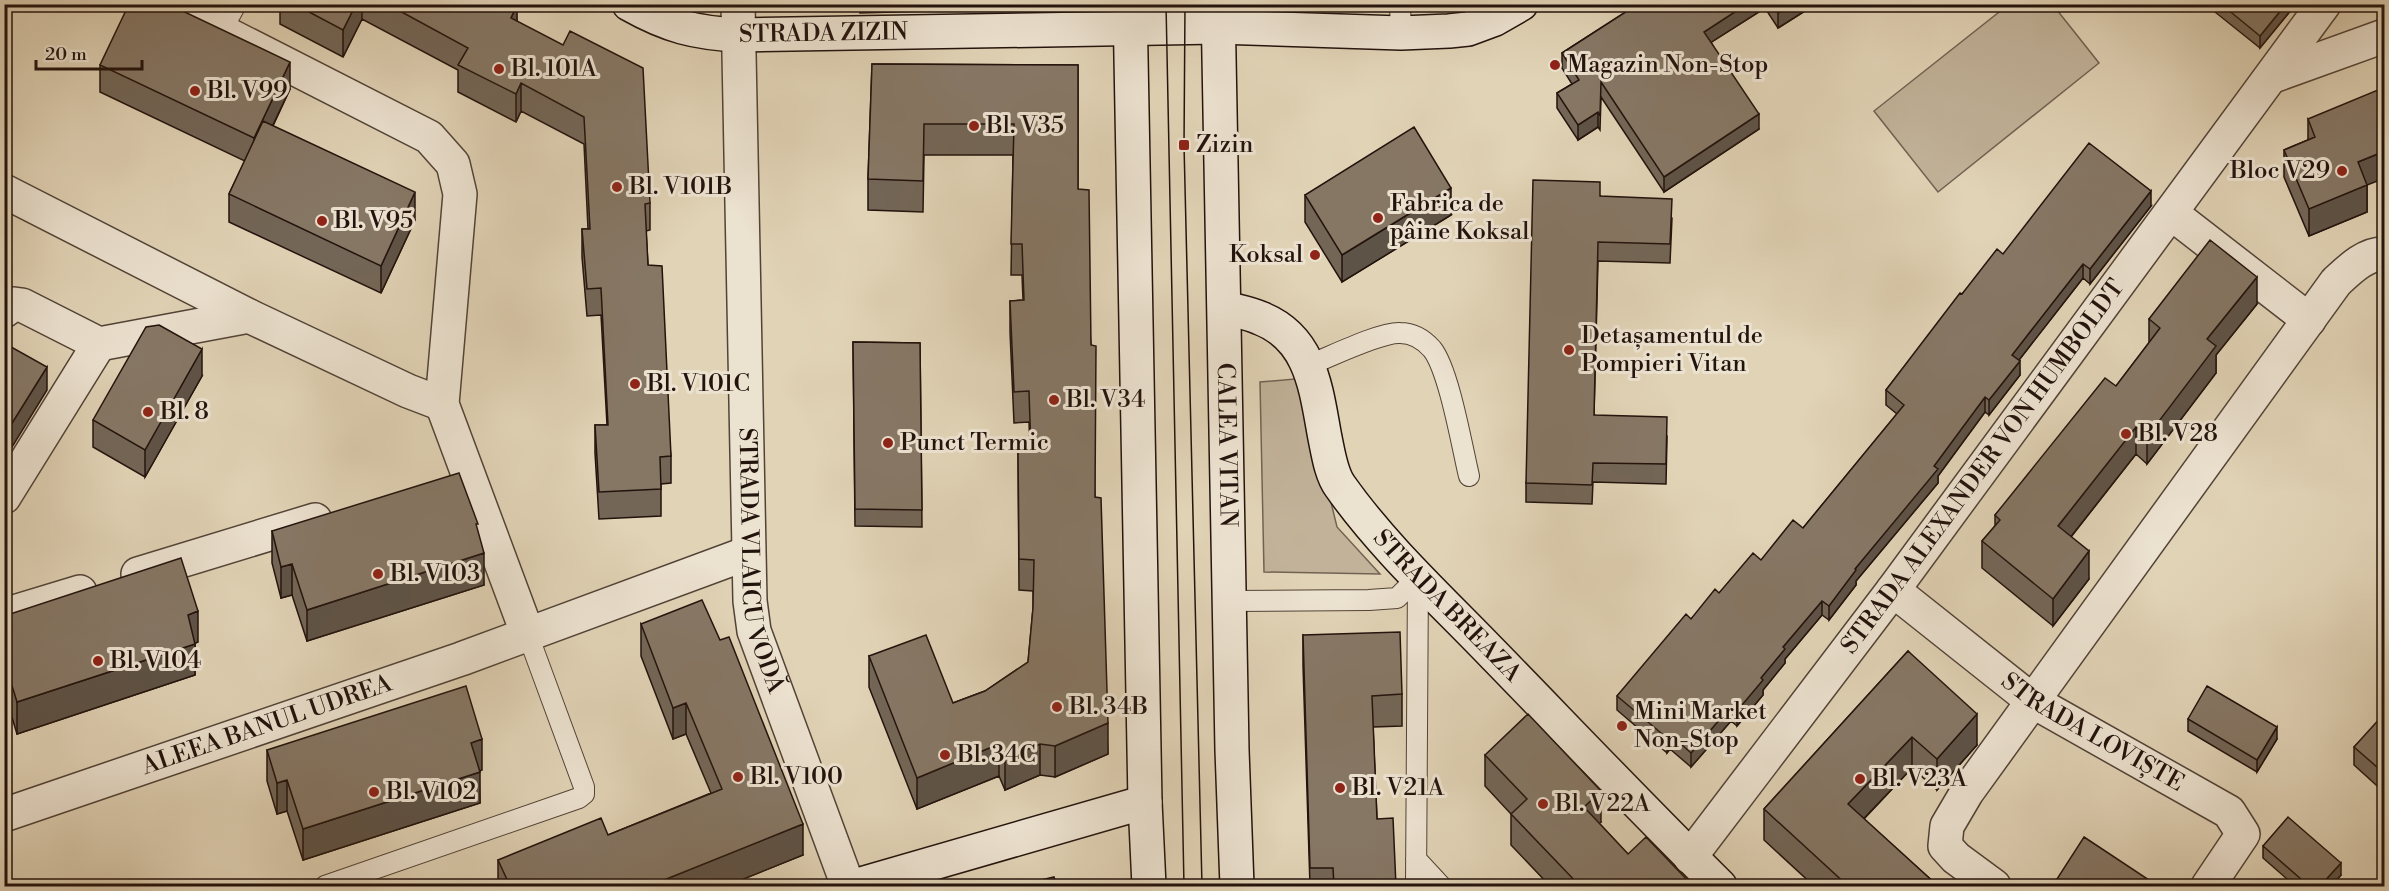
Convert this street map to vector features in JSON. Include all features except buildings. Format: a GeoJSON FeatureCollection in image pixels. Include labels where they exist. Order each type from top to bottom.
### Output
{"type":"FeatureCollection","features":[{"type":"Feature","properties":{"kind":"street"},"geometry":{"type":"LineString","coordinates":[[168,4],[229,17],[429,136],[453,164],[460,194],[442,404],[456,477],[528,635]]}},
{"type":"Feature","properties":{"kind":"street","name":"STRADA ZIZIN"},"geometry":{"type":"LineString","coordinates":[[629,4],[678,27],[709,34],[739,20],[1130,16],[1401,19],[1468,29],[1495,19],[1521,4]]}},
{"type":"Feature","properties":{"kind":"street","name":"STRADA ALEXANDER VON HUMBOLDT"},"geometry":{"type":"LineString","coordinates":[[1690,857],[1893,590],[2324,4]]}},
{"type":"Feature","properties":{"kind":"street"},"geometry":{"type":"LineString","coordinates":[[1130,16],[1145,802],[1149,886]]}},
{"type":"Feature","properties":{"kind":"street","name":"CALEA VITAN"},"geometry":{"type":"LineString","coordinates":[[1218,16],[1237,886]]}},
{"type":"Feature","properties":{"kind":"street","name":"STRADA VLAICU VODĂ"},"geometry":{"type":"LineString","coordinates":[[739,20],[750,601],[754,631],[848,886]]}},
{"type":"Feature","properties":{"kind":"street"},"geometry":{"type":"LineString","coordinates":[[2273,76],[2385,36]]}},
{"type":"Feature","properties":{"kind":"street"},"geometry":{"type":"LineString","coordinates":[[4,190],[249,316],[408,391],[442,404]]}},
{"type":"Feature","properties":{"kind":"street"},"geometry":{"type":"LineString","coordinates":[[2171,213],[2309,320]]}},
{"type":"Feature","properties":{"kind":"street"},"geometry":{"type":"LineString","coordinates":[[1994,886],[1956,858],[1945,846],[1947,826],[1967,792],[2336,282],[2356,264],[2379,253],[2385,254]]}},
{"type":"Feature","properties":{"kind":"street"},"geometry":{"type":"LineString","coordinates":[[9,308],[22,305],[99,344],[249,316]]}},
{"type":"Feature","properties":{"kind":"street","name":"STRADA BREAZA"},"geometry":{"type":"LineString","coordinates":[[1225,308],[1261,318],[1281,331],[1298,347],[1310,365],[1337,483],[1364,518],[1418,577],[1720,886]]}},
{"type":"Feature","properties":{"kind":"street"},"geometry":{"type":"LineString","coordinates":[[4,497],[99,344]]}},
{"type":"Feature","properties":{"kind":"street"},"geometry":{"type":"LineString","coordinates":[[4,615],[343,511]]}},
{"type":"Feature","properties":{"kind":"street","name":"ALEEA BANUL UDREA"},"geometry":{"type":"LineString","coordinates":[[4,815],[164,762],[528,635],[748,553]]}},
{"type":"Feature","properties":{"kind":"street","name":"STRADA LOVIȘTE"},"geometry":{"type":"LineString","coordinates":[[1893,590],[2034,702],[2229,812],[2243,834],[2208,886]]}},
{"type":"Feature","properties":{"kind":"street"},"geometry":{"type":"LineString","coordinates":[[854,886],[1145,802]]}},
{"type":"Feature","properties":{"kind":"lane"},"geometry":{"type":"LineString","coordinates":[[1310,365],[1372,340],[1399,332],[1417,336],[1433,350],[1446,380],[1469,476]]}},
{"type":"Feature","properties":{"kind":"lane"},"geometry":{"type":"LineString","coordinates":[[1230,601],[1397,598],[1418,577]]}},
{"type":"Feature","properties":{"kind":"lane"},"geometry":{"type":"LineString","coordinates":[[1416,886],[1418,577]]}},
{"type":"Feature","properties":{"kind":"lane"},"geometry":{"type":"LineString","coordinates":[[325,886],[518,820],[579,798],[584,794],[584,787],[528,635]]}},
{"type":"Feature","properties":{"kind":"lane"},"geometry":{"type":"LineString","coordinates":[[1416,859],[1441,886]]}},
{"type":"Feature","properties":{"kind":"shaded area"},"geometry":{"type":"Polygon","coordinates":[[[2008,5],[2053,5],[2099,63],[1938,192],[1874,111],[2008,5]]]}},
{"type":"Feature","properties":{"kind":"shaded area"},"geometry":{"type":"Polygon","coordinates":[[[1306,378],[1307,404],[1337,527],[1380,574],[1264,572],[1260,382],[1306,378]]]}},
{"type":"Feature","properties":{"kind":"tram line"},"geometry":{"type":"LineString","coordinates":[[1166,4],[1184,886]]}},
{"type":"Feature","properties":{"kind":"tram line"},"geometry":{"type":"LineString","coordinates":[[1185,4],[1184,145],[1202,886]]}},
{"type":"Feature","properties":{"kind":"place","name":"Magazin Non-Stop"},"geometry":{"type":"Point","coordinates":[1555,65]}},
{"type":"Feature","properties":{"kind":"place","name":"Bl. 101A"},"geometry":{"type":"Point","coordinates":[499,69]}},
{"type":"Feature","properties":{"kind":"place","name":"Bl. V99"},"geometry":{"type":"Point","coordinates":[195,91]}},
{"type":"Feature","properties":{"kind":"place","name":"Bl. V35"},"geometry":{"type":"Point","coordinates":[974,126]}},
{"type":"Feature","properties":{"kind":"place","name":"Zizin"},"geometry":{"type":"Point","coordinates":[1184,145]}},
{"type":"Feature","properties":{"kind":"place","name":"Bloc V29"},"geometry":{"type":"Point","coordinates":[2342,171]}},
{"type":"Feature","properties":{"kind":"place","name":"Bl. V101B"},"geometry":{"type":"Point","coordinates":[617,187]}},
{"type":"Feature","properties":{"kind":"place","name":"Fabrica de pâine Koksal"},"geometry":{"type":"Point","coordinates":[1378,218]}},
{"type":"Feature","properties":{"kind":"place","name":"Bl. V95"},"geometry":{"type":"Point","coordinates":[322,221]}},
{"type":"Feature","properties":{"kind":"place","name":"Koksal"},"geometry":{"type":"Point","coordinates":[1315,255]}},
{"type":"Feature","properties":{"kind":"place","name":"Detașamentul de Pompieri Vitan"},"geometry":{"type":"Point","coordinates":[1569,350]}},
{"type":"Feature","properties":{"kind":"place","name":"Bl. V101C"},"geometry":{"type":"Point","coordinates":[635,384]}},
{"type":"Feature","properties":{"kind":"place","name":"Bl. V34"},"geometry":{"type":"Point","coordinates":[1054,400]}},
{"type":"Feature","properties":{"kind":"place","name":"Bl. 8"},"geometry":{"type":"Point","coordinates":[148,412]}},
{"type":"Feature","properties":{"kind":"place","name":"Bl. V28"},"geometry":{"type":"Point","coordinates":[2126,434]}},
{"type":"Feature","properties":{"kind":"place","name":"Punct Termic"},"geometry":{"type":"Point","coordinates":[888,443]}},
{"type":"Feature","properties":{"kind":"place","name":"Bl. V103"},"geometry":{"type":"Point","coordinates":[378,574]}},
{"type":"Feature","properties":{"kind":"place","name":"Bl. V104"},"geometry":{"type":"Point","coordinates":[98,661]}},
{"type":"Feature","properties":{"kind":"place","name":"Bl. 34B"},"geometry":{"type":"Point","coordinates":[1057,707]}},
{"type":"Feature","properties":{"kind":"place","name":"Mini Market Non-Stop"},"geometry":{"type":"Point","coordinates":[1622,726]}},
{"type":"Feature","properties":{"kind":"place","name":"Bl. 34C"},"geometry":{"type":"Point","coordinates":[945,755]}},
{"type":"Feature","properties":{"kind":"place","name":"Bl. V100"},"geometry":{"type":"Point","coordinates":[738,777]}},
{"type":"Feature","properties":{"kind":"place","name":"Bl. V23A"},"geometry":{"type":"Point","coordinates":[1860,779]}},
{"type":"Feature","properties":{"kind":"place","name":"Bl. V21A"},"geometry":{"type":"Point","coordinates":[1340,788]}},
{"type":"Feature","properties":{"kind":"place","name":"Bl. V102"},"geometry":{"type":"Point","coordinates":[374,792]}},
{"type":"Feature","properties":{"kind":"place","name":"Bl. V22A"},"geometry":{"type":"Point","coordinates":[1543,804]}}]}
